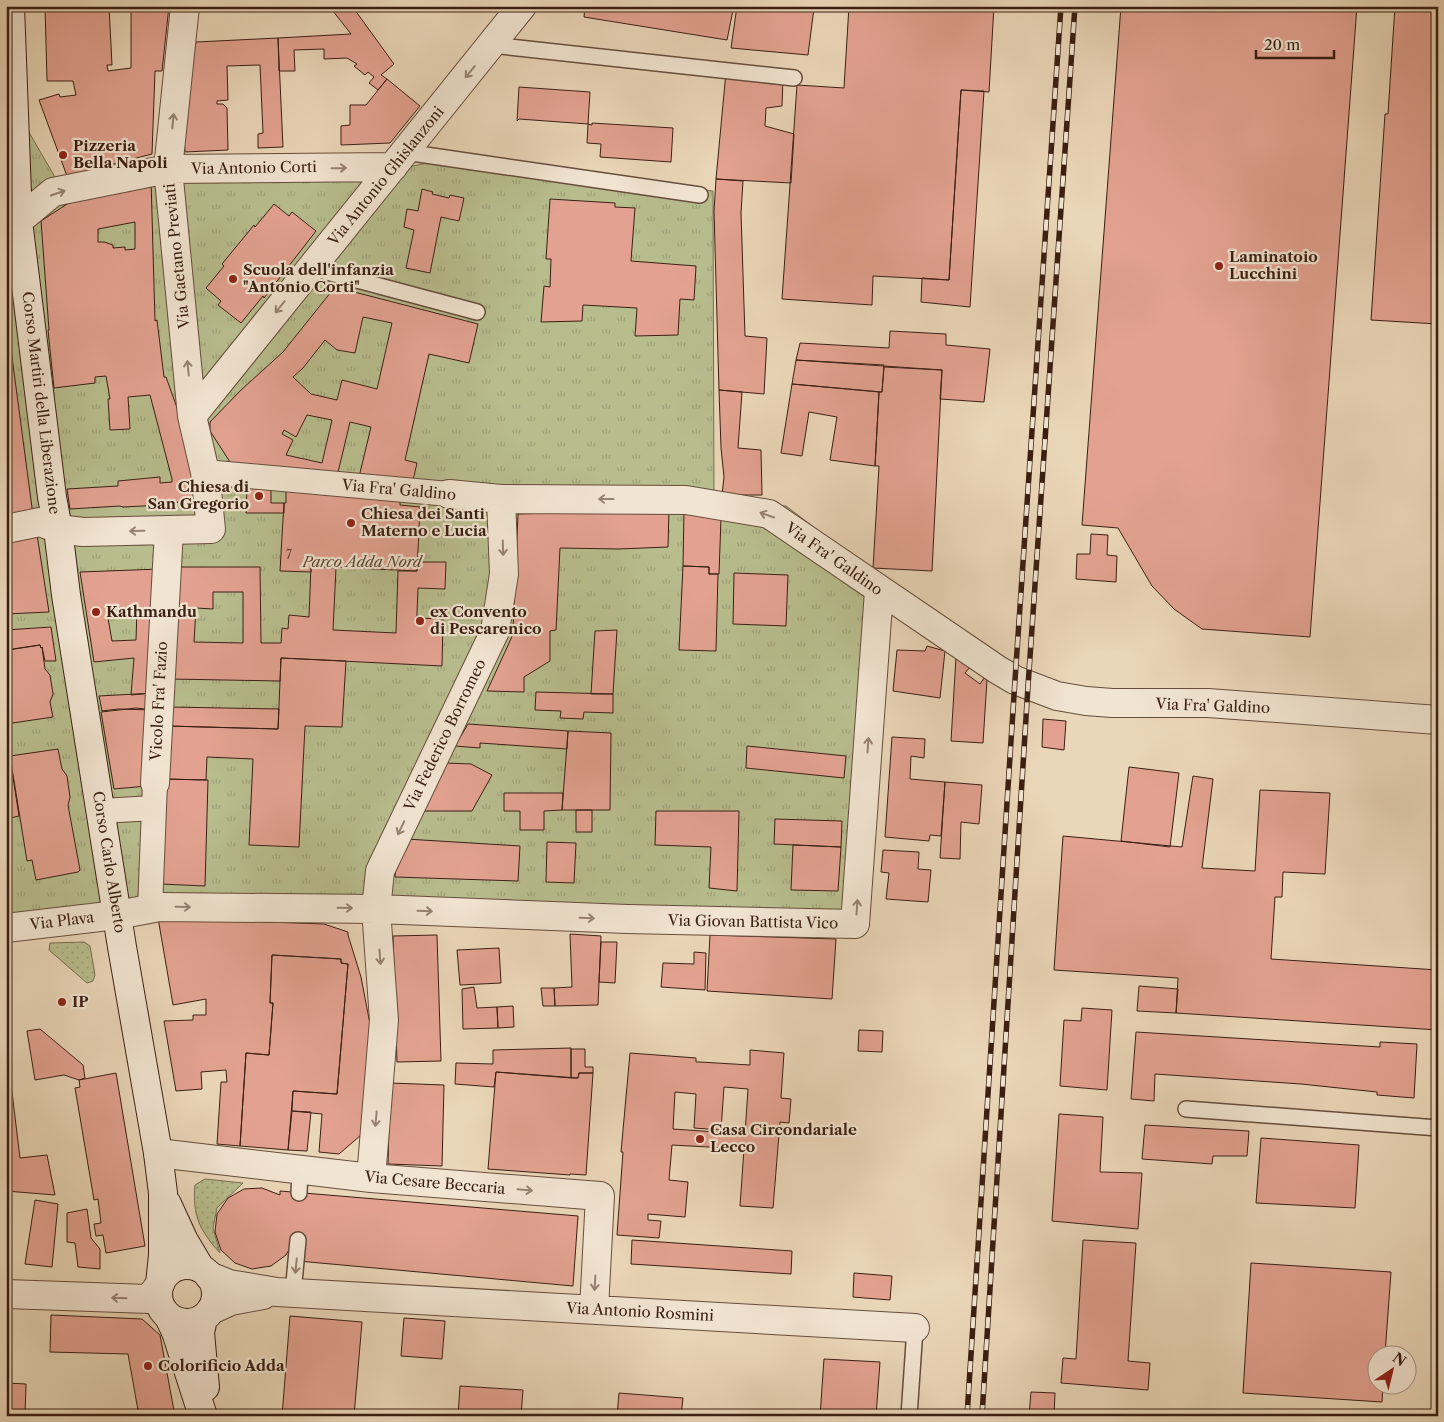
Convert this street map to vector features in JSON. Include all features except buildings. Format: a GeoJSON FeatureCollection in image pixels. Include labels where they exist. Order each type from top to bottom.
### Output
{"type":"FeatureCollection","features":[{"type":"Feature","properties":{"kind":"street","name":"Corso Martiri della Liberazione"},"geometry":{"type":"LineString","coordinates":[[10,6],[12,222],[58,529]]}},
{"type":"Feature","properties":{"kind":"street","name":"Via Gaetano Previati"},"geometry":{"type":"LineString","coordinates":[[169,530],[211,529],[205,472],[192,416],[168,170],[185,6]]}},
{"type":"Feature","properties":{"kind":"street","name":"Via Antonio Ghislanzoni"},"geometry":{"type":"LineString","coordinates":[[192,416],[522,6]]}},
{"type":"Feature","properties":{"kind":"street","name":"Via Antonio Corti"},"geometry":{"type":"LineString","coordinates":[[12,222],[53,192],[168,170],[399,159]]}},
{"type":"Feature","properties":{"kind":"street","name":"Via Fra' Galdino"},"geometry":{"type":"LineString","coordinates":[[205,472],[501,499],[686,500],[769,514],[879,591],[1015,680],[1057,696],[1112,703],[1208,703],[1438,720]]}},
{"type":"Feature","properties":{"kind":"street","name":"Via Federico Borromeo"},"geometry":{"type":"LineString","coordinates":[[371,1178],[384,1020],[376,909],[380,871],[495,631],[504,574],[501,499]]}},
{"type":"Feature","properties":{"kind":"street"},"geometry":{"type":"LineString","coordinates":[[6,529],[40,522],[58,529],[82,532],[169,530]]}},
{"type":"Feature","properties":{"kind":"street","name":"Corso Carlo Alberto"},"geometry":{"type":"LineString","coordinates":[[58,529],[65,587],[117,915],[158,1153],[163,1193],[163,1255],[160,1284]]}},
{"type":"Feature","properties":{"kind":"street","name":"Vicolo Fra' Fazio"},"geometry":{"type":"LineString","coordinates":[[154,796],[169,530]]}},
{"type":"Feature","properties":{"kind":"street","name":"Via Giovan Battista Vico"},"geometry":{"type":"LineString","coordinates":[[376,909],[627,919],[855,924],[879,591]]}},
{"type":"Feature","properties":{"kind":"street"},"geometry":{"type":"LineString","coordinates":[[101,811],[154,796],[150,909]]}},
{"type":"Feature","properties":{"kind":"street"},"geometry":{"type":"LineString","coordinates":[[117,915],[160,906],[376,909]]}},
{"type":"Feature","properties":{"kind":"street","name":"Via Plava"},"geometry":{"type":"LineString","coordinates":[[6,928],[117,915]]}},
{"type":"Feature","properties":{"kind":"street","name":"Via Cesare Beccaria"},"geometry":{"type":"LineString","coordinates":[[158,1153],[299,1181],[371,1178],[600,1196],[594,1309]]}},
{"type":"Feature","properties":{"kind":"street","name":"Corso Carlo Alberto"},"geometry":{"type":"LineString","coordinates":[[163,1193],[184,1241],[204,1272]]}},
{"type":"Feature","properties":{"kind":"street"},"geometry":{"type":"LineString","coordinates":[[6,1294],[149,1299],[166,1274],[174,1268],[188,1265],[204,1272],[215,1286],[215,1299],[200,1334],[207,1416]]}},
{"type":"Feature","properties":{"kind":"street","name":"Via Antonio Rosmini"},"geometry":{"type":"LineString","coordinates":[[204,1272],[229,1284],[285,1293],[915,1328]]}},
{"type":"Feature","properties":{"kind":"street"},"geometry":{"type":"LineString","coordinates":[[160,1284],[158,1300],[176,1332],[203,1416]]}},
{"type":"Feature","properties":{"kind":"street","name":"Via Antonio Rosmini"},"geometry":{"type":"LineString","coordinates":[[207,1314],[230,1301],[285,1293]]}},
{"type":"Feature","properties":{"kind":"street"},"geometry":{"type":"LineString","coordinates":[[169,1317],[180,1322],[192,1324],[207,1314]]}},
{"type":"Feature","properties":{"kind":"lane"},"geometry":{"type":"LineString","coordinates":[[491,45],[794,78]]}},
{"type":"Feature","properties":{"kind":"lane"},"geometry":{"type":"LineString","coordinates":[[399,159],[700,195]]}},
{"type":"Feature","properties":{"kind":"lane"},"geometry":{"type":"LineString","coordinates":[[312,268],[477,312]]}},
{"type":"Feature","properties":{"kind":"lane"},"geometry":{"type":"LineString","coordinates":[[1186,1109],[1438,1128]]}},
{"type":"Feature","properties":{"kind":"lane"},"geometry":{"type":"LineString","coordinates":[[285,1293],[298,1240]]}},
{"type":"Feature","properties":{"kind":"lane","name":"Via Antonio Rosmini"},"geometry":{"type":"LineString","coordinates":[[909,1416],[915,1328]]}},
{"type":"Feature","properties":{"kind":"green space","name":"Parco Adda Nord"},"geometry":{"type":"Polygon","coordinates":[[[6,6],[19,115],[67,198],[170,165],[372,174],[438,161],[713,191],[714,501],[786,506],[885,581],[869,926],[68,914],[6,922],[6,6]]]}},
{"type":"Feature","properties":{"kind":"green space"},"geometry":{"type":"Polygon","coordinates":[[[84,942],[90,946],[95,975],[93,981],[87,983],[49,950],[50,943],[84,942]]]}},
{"type":"Feature","properties":{"kind":"green space"},"geometry":{"type":"Polygon","coordinates":[[[205,1179],[243,1183],[217,1208],[213,1228],[220,1253],[207,1237],[196,1214],[195,1185],[205,1179]]]}},
{"type":"Feature","properties":{"kind":"railway"},"geometry":{"type":"LineString","coordinates":[[967,1416],[1061,6]]}},
{"type":"Feature","properties":{"kind":"railway"},"geometry":{"type":"LineString","coordinates":[[982,1416],[1028,686],[1075,6]]}},
{"type":"Feature","properties":{"kind":"place","name":"Pizzeria Bella Napoli"},"geometry":{"type":"Point","coordinates":[63,155]}},
{"type":"Feature","properties":{"kind":"place","name":"Laminatoio Lucchini"},"geometry":{"type":"Point","coordinates":[1219,266]}},
{"type":"Feature","properties":{"kind":"place","name":"Scuola dell'infanzia \"Antonio Corti\""},"geometry":{"type":"Point","coordinates":[233,279]}},
{"type":"Feature","properties":{"kind":"place","name":"Chiesa di San Gregorio"},"geometry":{"type":"Point","coordinates":[259,496]}},
{"type":"Feature","properties":{"kind":"place","name":"Chiesa dei Santi Materno e Lucia"},"geometry":{"type":"Point","coordinates":[351,523]}},
{"type":"Feature","properties":{"kind":"place","name":"Kathmandu"},"geometry":{"type":"Point","coordinates":[96,612]}},
{"type":"Feature","properties":{"kind":"place","name":"ex Convento di Pescarenico"},"geometry":{"type":"Point","coordinates":[420,621]}},
{"type":"Feature","properties":{"kind":"place","name":"IP"},"geometry":{"type":"Point","coordinates":[62,1002]}},
{"type":"Feature","properties":{"kind":"place","name":"Casa Circondariale Lecco"},"geometry":{"type":"Point","coordinates":[700,1139]}},
{"type":"Feature","properties":{"kind":"place","name":"Colorificio Adda"},"geometry":{"type":"Point","coordinates":[148,1366]}}]}
